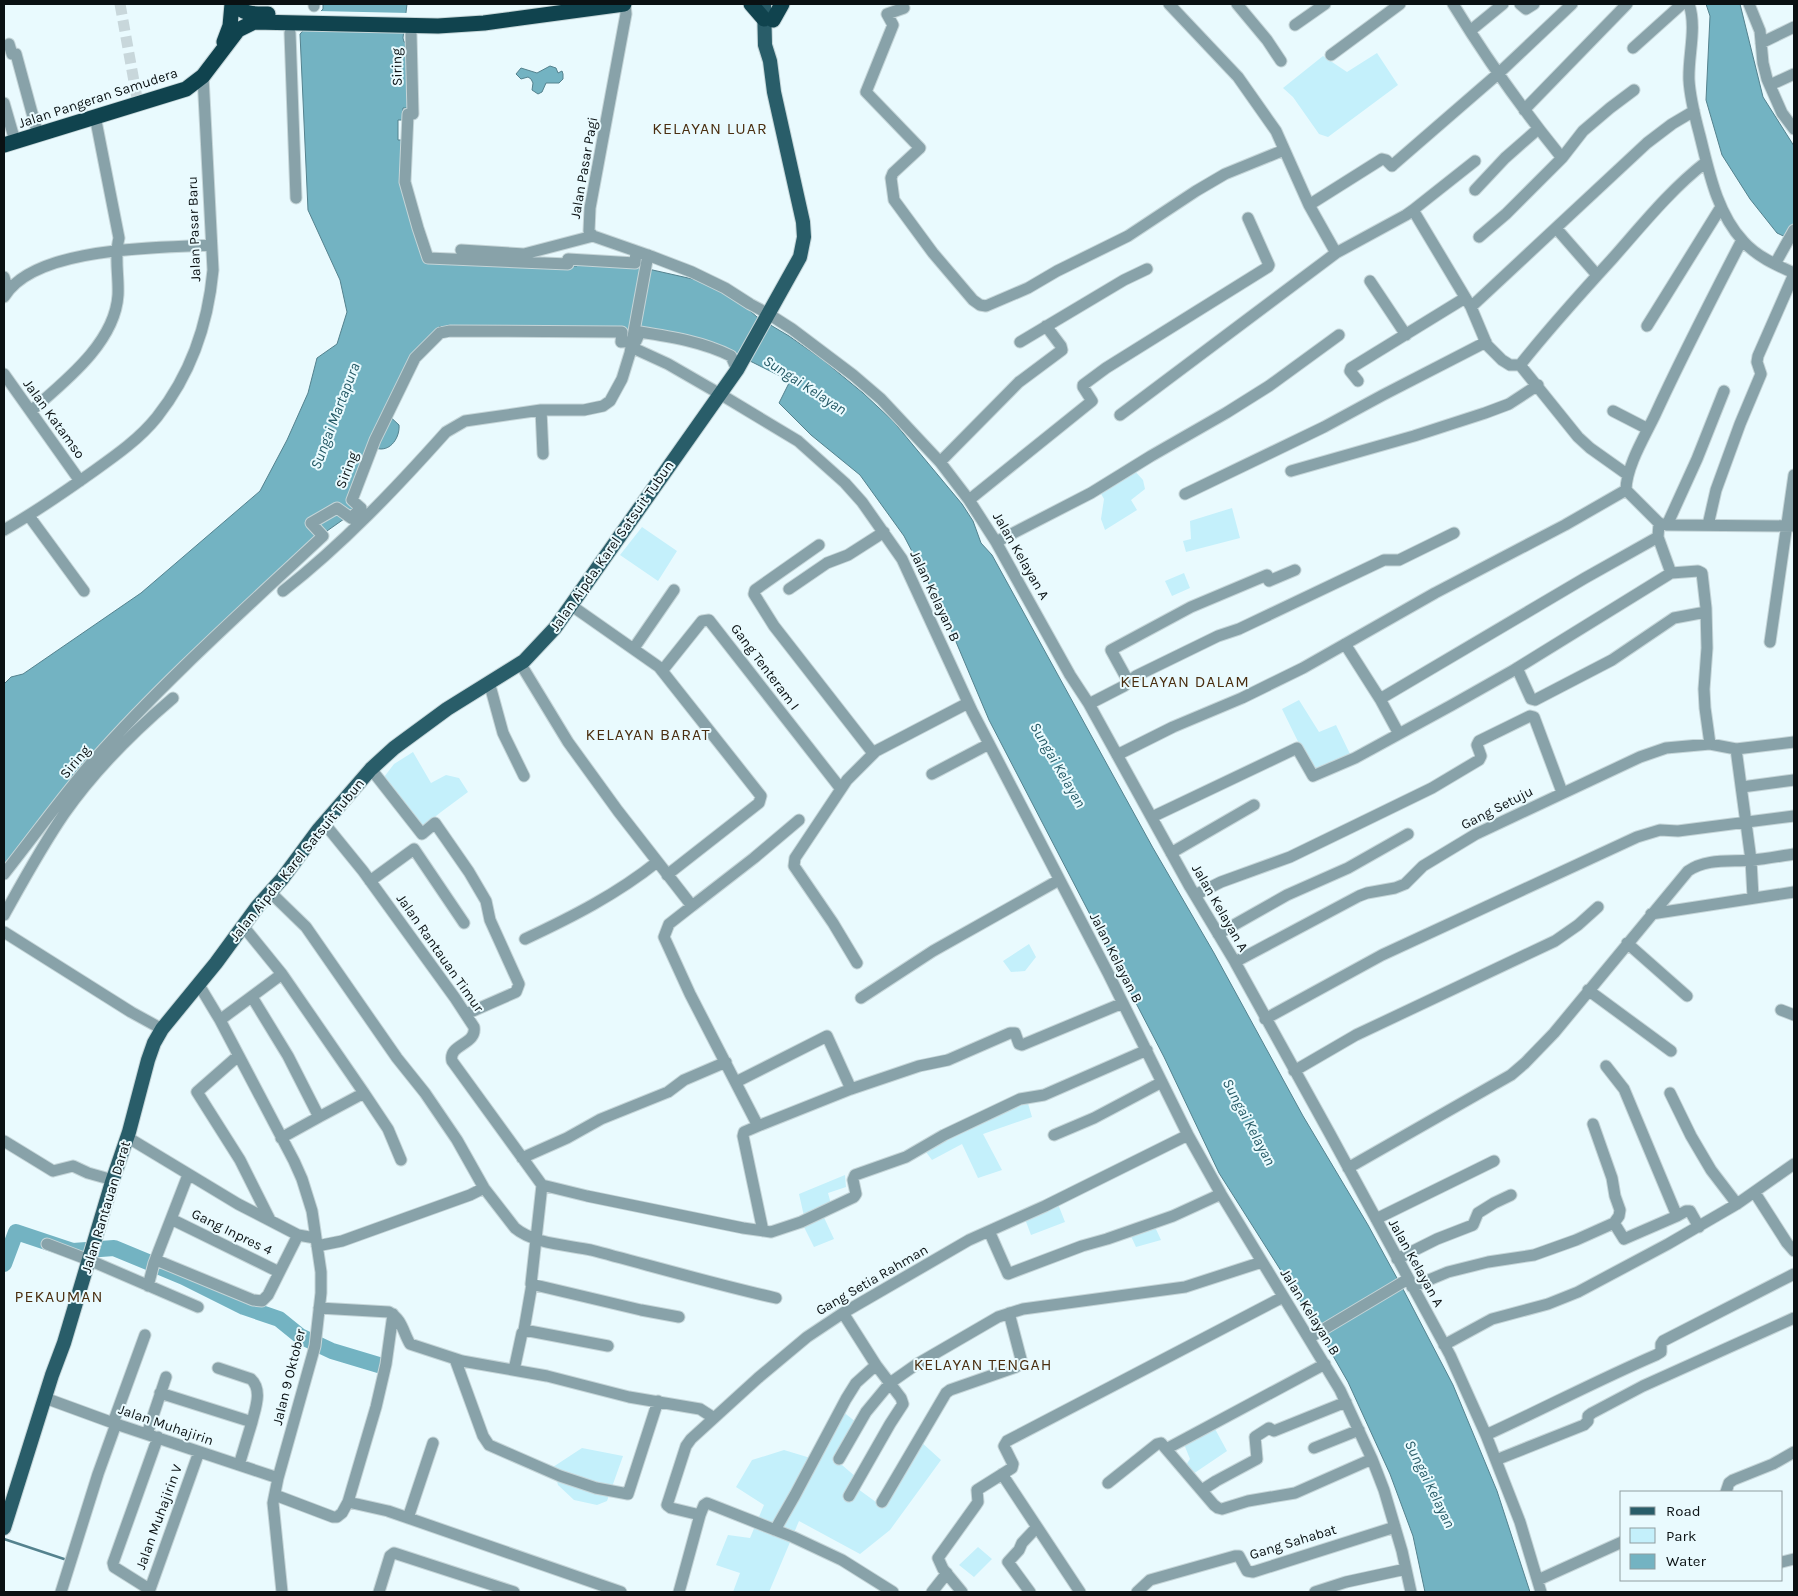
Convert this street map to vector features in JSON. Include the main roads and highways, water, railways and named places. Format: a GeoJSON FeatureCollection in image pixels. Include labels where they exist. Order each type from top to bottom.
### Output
{"type":"FeatureCollection","features":[{"type":"Feature","properties":{"kind":"highway"},"geometry":{"type":"LineString","coordinates":[[234,4],[254,18],[437,21],[624,4]]}},
{"type":"Feature","properties":{"kind":"highway"},"geometry":{"type":"LineString","coordinates":[[219,55],[230,26],[234,4]]}},
{"type":"Feature","properties":{"kind":"highway"},"geometry":{"type":"LineString","coordinates":[[483,18],[557,4]]}},
{"type":"Feature","properties":{"kind":"highway"},"geometry":{"type":"LineString","coordinates":[[751,4],[767,14],[782,4]]}},
{"type":"Feature","properties":{"kind":"highway","name":"Jalan Pangeran Samudera"},"geometry":{"type":"LineString","coordinates":[[9,143],[137,101],[180,91],[203,76],[238,30],[254,18]]}},
{"type":"Feature","properties":{"kind":"main road","name":"Jalan Aipda. Karel Satsuit Tubun"},"geometry":{"type":"LineString","coordinates":[[162,1029],[199,985],[324,823],[371,769],[394,748],[424,726],[520,663],[539,647],[572,606],[641,504],[720,394],[761,328],[800,257],[804,237],[803,222],[774,92],[770,61],[765,45],[767,14],[773,4]]}},
{"type":"Feature","properties":{"kind":"main road","name":"Jalan Rantauan Darat"},"geometry":{"type":"LineString","coordinates":[[4,1528],[64,1343],[127,1137],[148,1060],[154,1043],[162,1029]]}},
{"type":"Feature","properties":{"kind":"water"},"geometry":{"type":"Polygon","coordinates":[[[323,4],[407,4],[403,38],[404,42],[408,42],[409,108],[403,108],[403,120],[398,120],[398,140],[404,140],[422,254],[439,261],[577,266],[578,262],[626,264],[697,280],[740,302],[757,317],[789,336],[823,360],[863,393],[893,421],[962,504],[973,521],[981,543],[992,555],[1303,1116],[1368,1225],[1404,1291],[1453,1385],[1497,1491],[1530,1592],[1425,1592],[1413,1536],[1390,1474],[1348,1382],[1316,1326],[1219,1173],[1164,1057],[989,720],[943,611],[904,536],[860,475],[811,435],[779,403],[790,381],[720,346],[640,330],[443,329],[440,326],[414,354],[384,411],[399,425],[398,433],[395,441],[389,447],[381,449],[369,447],[357,472],[347,502],[355,508],[344,519],[317,538],[208,639],[4,867],[4,684],[11,677],[23,674],[141,593],[260,491],[287,440],[308,393],[317,358],[337,344],[347,312],[340,280],[308,210],[300,34],[323,9],[323,4]]]}},
{"type":"Feature","properties":{"kind":"water"},"geometry":{"type":"Polygon","coordinates":[[[1706,4],[1740,4],[1763,97],[1794,146],[1794,241],[1777,233],[1750,199],[1722,155],[1706,100],[1710,16],[1706,4]]]}},
{"type":"Feature","properties":{"kind":"water"},"geometry":{"type":"Polygon","coordinates":[[[550,66],[556,68],[558,73],[562,71],[563,79],[559,83],[546,83],[542,92],[538,94],[532,90],[533,83],[531,79],[528,77],[521,79],[516,74],[521,68],[537,73],[550,66]]]}},
{"type":"Feature","properties":{"kind":"waterway"},"geometry":{"type":"LineString","coordinates":[[4,1264],[16,1232],[73,1251],[114,1248],[184,1277],[244,1307],[279,1319],[300,1336],[332,1351],[382,1366]]}},
{"type":"Feature","properties":{"kind":"waterway"},"geometry":{"type":"LineString","coordinates":[[4,1539],[67,1560]]}},
{"type":"Feature","properties":{"kind":"tunnel"},"geometry":{"type":"LineString","coordinates":[[120,4],[137,98]]}},
{"type":"Feature","properties":{"kind":"district","name":"KELAYAN LUAR"},"geometry":{"type":"Point","coordinates":[710,128]}},
{"type":"Feature","properties":{"kind":"district","name":"KELAYAN DALAM"},"geometry":{"type":"Point","coordinates":[1185,681]}},
{"type":"Feature","properties":{"kind":"district","name":"KELAYAN BARAT"},"geometry":{"type":"Point","coordinates":[648,734]}},
{"type":"Feature","properties":{"kind":"district","name":"PEKAUMAN"},"geometry":{"type":"Point","coordinates":[59,1296]}},
{"type":"Feature","properties":{"kind":"district","name":"KELAYAN TENGAH"},"geometry":{"type":"Point","coordinates":[983,1364]}},
{"type":"Feature","properties":{"kind":"water label","name":"Sungai Kelayan"},"geometry":{"type":"Point","coordinates":[805,385]}},
{"type":"Feature","properties":{"kind":"water label","name":"Sungai Martapura"},"geometry":{"type":"Point","coordinates":[335,416]}},
{"type":"Feature","properties":{"kind":"water label","name":"Sungai Kelayan"},"geometry":{"type":"Point","coordinates":[1058,765]}},
{"type":"Feature","properties":{"kind":"water label","name":"Sungai Kelayan"},"geometry":{"type":"Point","coordinates":[1249,1122]}},
{"type":"Feature","properties":{"kind":"water label","name":"Sungai Kelayan"},"geometry":{"type":"Point","coordinates":[1430,1484]}}]}
